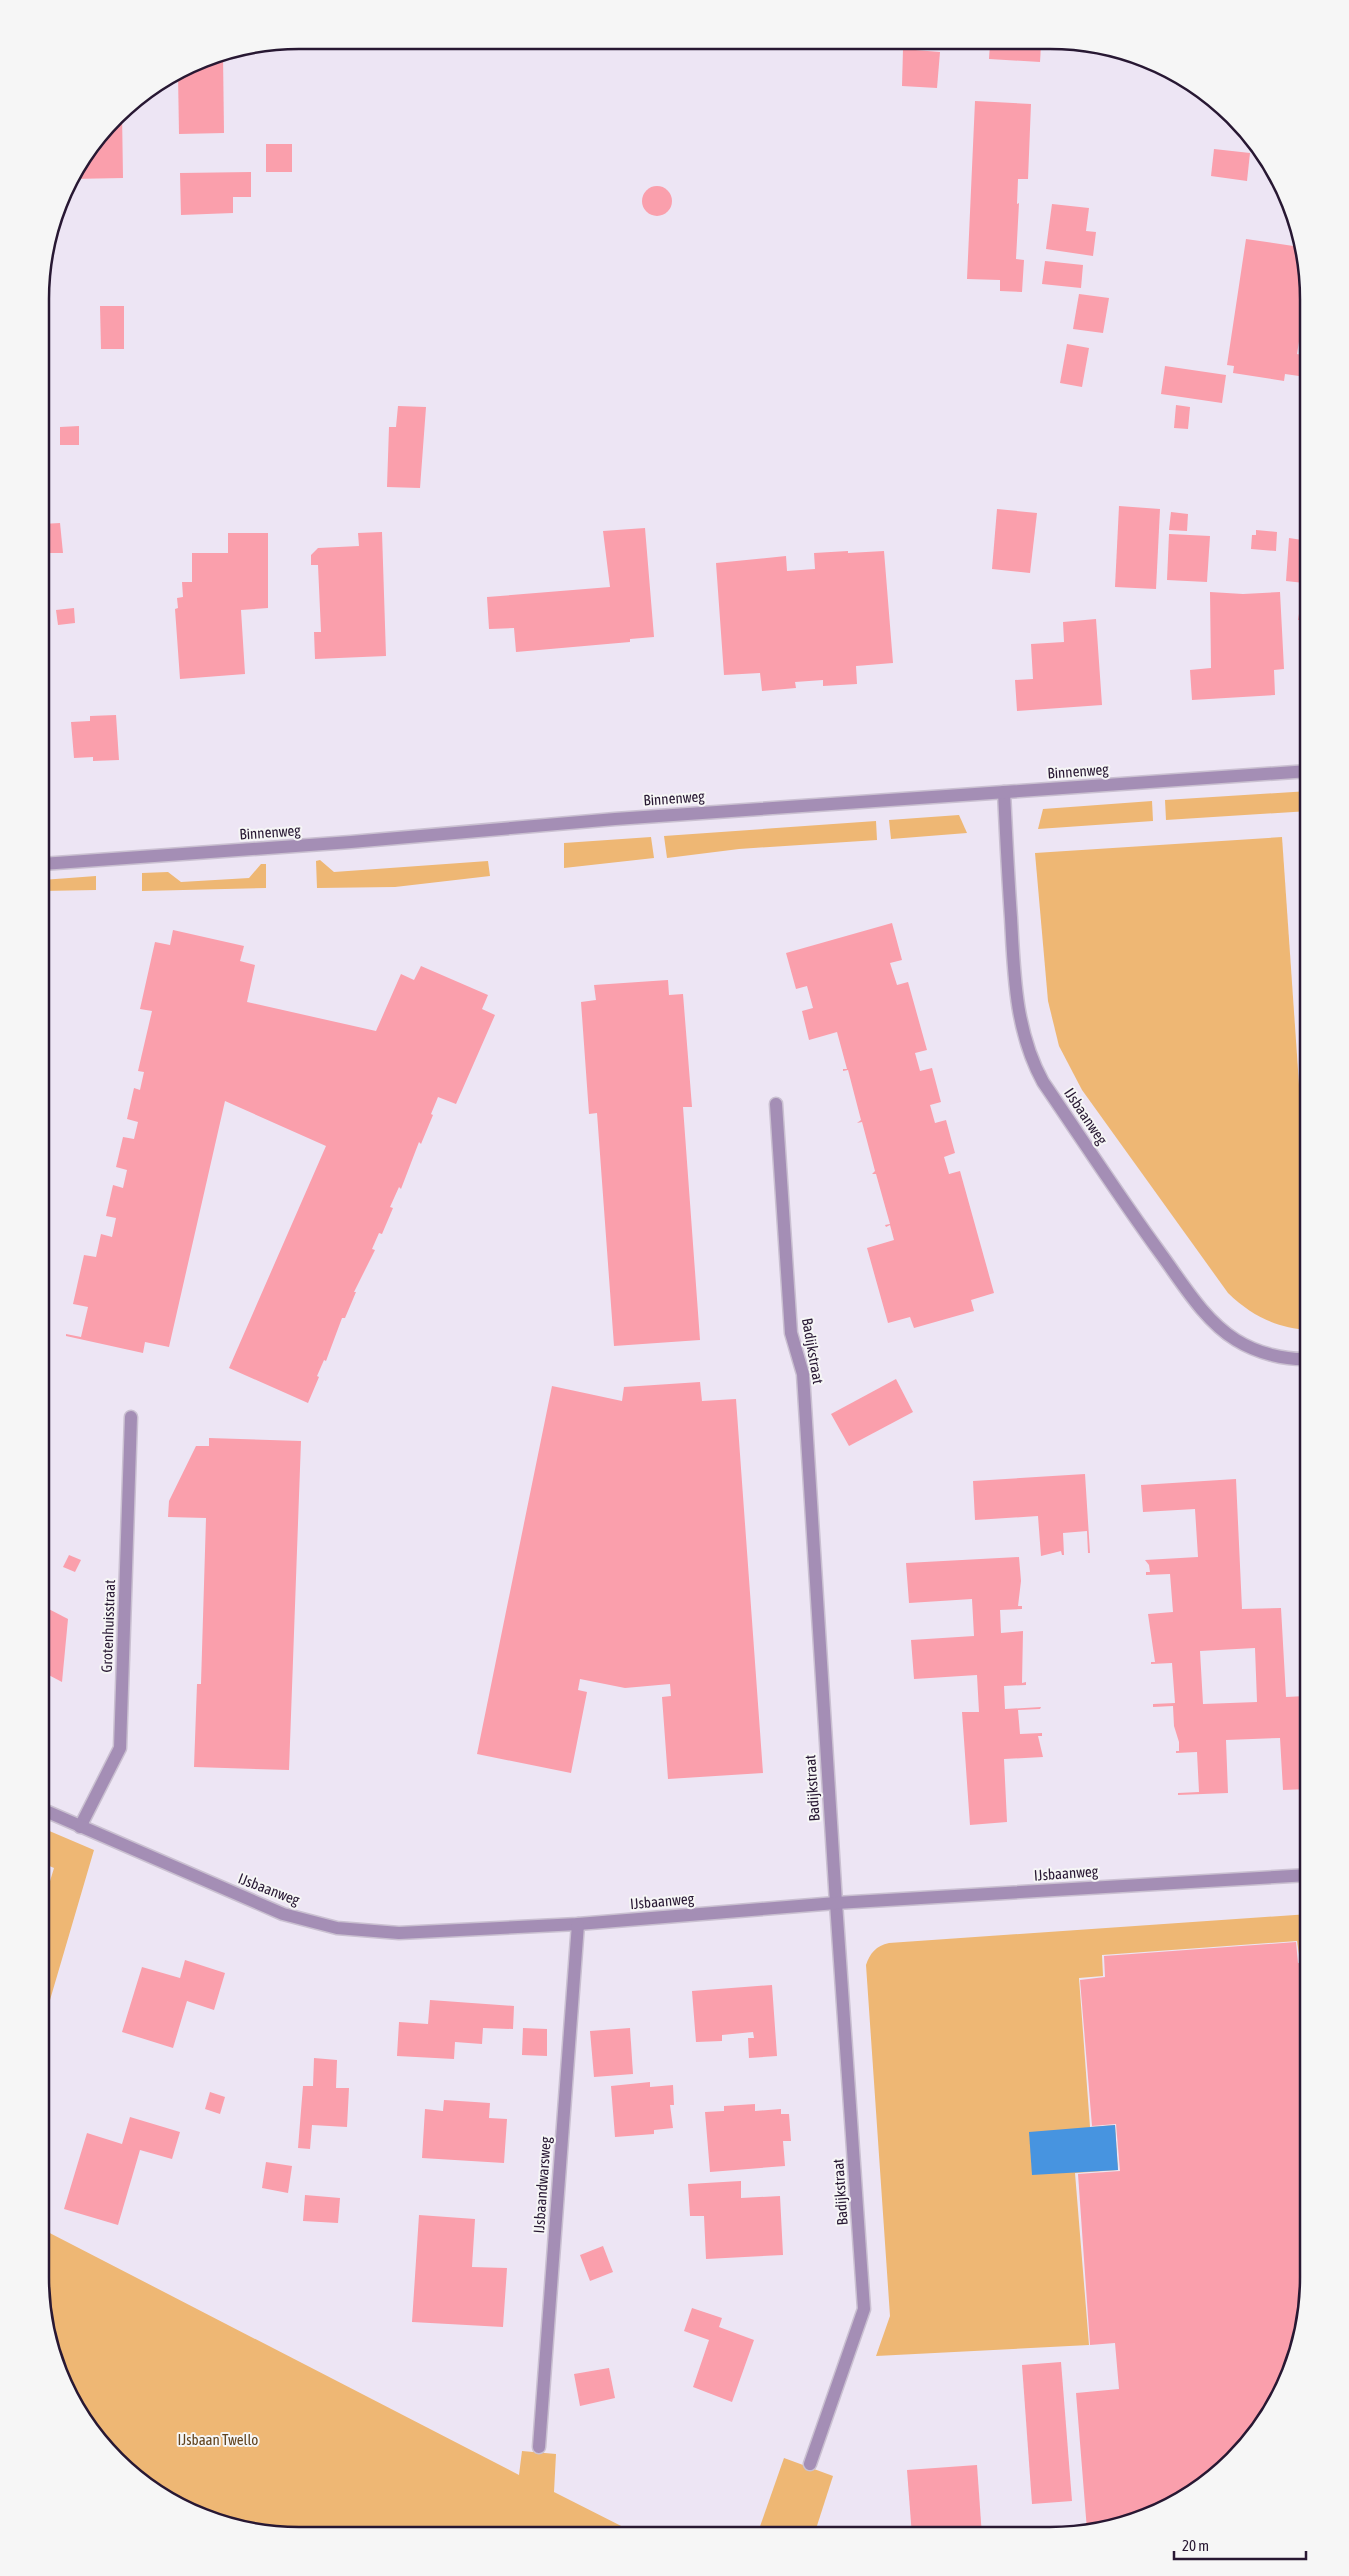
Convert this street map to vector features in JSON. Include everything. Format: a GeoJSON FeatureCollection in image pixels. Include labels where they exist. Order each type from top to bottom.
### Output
{"type":"FeatureCollection","features":[{"type":"Feature","properties":{"kind":"street","name":"Binnenweg"},"geometry":{"type":"LineString","coordinates":[[49,864],[351,842],[635,818],[1300,771]]}},
{"type":"Feature","properties":{"kind":"street","name":"IJsbaanweg"},"geometry":{"type":"LineString","coordinates":[[1004,792],[1014,965],[1022,1034],[1030,1060],[1042,1082],[1138,1223],[1194,1300],[1214,1322],[1235,1340],[1258,1351],[1294,1360],[1300,1360]]}},
{"type":"Feature","properties":{"kind":"street","name":"Badijkstraat"},"geometry":{"type":"LineString","coordinates":[[776,1104],[791,1333],[803,1374],[836,1904],[864,2309],[810,2464]]}},
{"type":"Feature","properties":{"kind":"street","name":"Grotenhuisstraat"},"geometry":{"type":"LineString","coordinates":[[80,1827],[120,1748],[131,1417]]}},
{"type":"Feature","properties":{"kind":"street","name":"IJsbaanweg"},"geometry":{"type":"LineString","coordinates":[[49,1813],[283,1914],[337,1928],[408,1933],[578,1924],[836,1904],[1300,1875]]}},
{"type":"Feature","properties":{"kind":"street","name":"IJsbaandwarsweg"},"geometry":{"type":"LineString","coordinates":[[539,2447],[578,1924]]}},
{"type":"Feature","properties":{"kind":"green space"},"geometry":{"type":"Polygon","coordinates":[[[1300,792],[1300,812],[1166,820],[1165,800],[1300,792]]]}},
{"type":"Feature","properties":{"kind":"green space"},"geometry":{"type":"Polygon","coordinates":[[[1152,801],[1153,821],[1038,829],[1043,809],[1152,801]]]}},
{"type":"Feature","properties":{"kind":"green space"},"geometry":{"type":"Polygon","coordinates":[[[959,815],[967,833],[891,839],[889,820],[959,815]]]}},
{"type":"Feature","properties":{"kind":"green space"},"geometry":{"type":"Polygon","coordinates":[[[876,821],[877,840],[739,849],[667,858],[664,836],[876,821]]]}},
{"type":"Feature","properties":{"kind":"green space"},"geometry":{"type":"Polygon","coordinates":[[[651,837],[654,858],[564,868],[564,843],[651,837]]]}},
{"type":"Feature","properties":{"kind":"green space"},"geometry":{"type":"Polygon","coordinates":[[[1282,837],[1300,1099],[1300,1329],[1286,1327],[1255,1314],[1228,1293],[1082,1090],[1059,1046],[1048,1001],[1035,853],[1282,837]]]}},
{"type":"Feature","properties":{"kind":"green space"},"geometry":{"type":"Polygon","coordinates":[[[320,860],[334,872],[488,861],[490,876],[395,887],[317,888],[316,861],[320,860]]]}},
{"type":"Feature","properties":{"kind":"green space"},"geometry":{"type":"Polygon","coordinates":[[[261,864],[266,864],[266,888],[142,891],[142,873],[168,872],[181,882],[249,878],[261,864]]]}},
{"type":"Feature","properties":{"kind":"green space"},"geometry":{"type":"Polygon","coordinates":[[[96,876],[96,890],[49,891],[49,879],[96,876]]]}},
{"type":"Feature","properties":{"kind":"green space"},"geometry":{"type":"Polygon","coordinates":[[[49,1831],[94,1850],[49,2003],[49,1884],[54,1868],[49,1866],[49,1831]]]}},
{"type":"Feature","properties":{"kind":"green space"},"geometry":{"type":"Polygon","coordinates":[[[1300,1915],[1300,1961],[1297,1941],[1102,1955],[1103,1976],[1079,1978],[1090,2127],[1115,2125],[1118,2170],[1075,2173],[1089,2345],[876,2356],[890,2316],[866,1965],[874,1951],[880,1946],[889,1943],[1300,1915]]]}},
{"type":"Feature","properties":{"kind":"green space","name":"IJsbaan Twello"},"geometry":{"type":"Polygon","coordinates":[[[49,2233],[519,2475],[522,2451],[556,2454],[554,2492],[623,2527],[283,2527],[234,2519],[203,2508],[174,2494],[147,2476],[122,2454],[100,2429],[75,2388],[57,2342],[51,2310],[49,2293],[49,2233]]]}},
{"type":"Feature","properties":{"kind":"green space"},"geometry":{"type":"Polygon","coordinates":[[[784,2458],[833,2476],[817,2527],[760,2527],[784,2458]]]}},
{"type":"Feature","properties":{"kind":"water"},"geometry":{"type":"Polygon","coordinates":[[[1115,2125],[1118,2170],[1032,2175],[1029,2132],[1115,2125]]]}},
{"type":"Feature","properties":{"kind":"building"},"geometry":{"type":"Polygon","coordinates":[[[903,49],[940,52],[937,88],[902,86],[903,49]]]}},
{"type":"Feature","properties":{"kind":"building"},"geometry":{"type":"Polygon","coordinates":[[[990,49],[1041,49],[1040,62],[989,59],[990,49]]]}},
{"type":"Feature","properties":{"kind":"building"},"geometry":{"type":"Polygon","coordinates":[[[223,61],[224,133],[179,134],[178,80],[223,61]]]}},
{"type":"Feature","properties":{"kind":"building"},"geometry":{"type":"Polygon","coordinates":[[[975,101],[1031,104],[1028,179],[1018,179],[1017,204],[1019,203],[1016,259],[1024,260],[1022,292],[1000,291],[1000,280],[967,279],[975,101]]]}},
{"type":"Feature","properties":{"kind":"building"},"geometry":{"type":"Polygon","coordinates":[[[122,122],[123,178],[80,179],[100,147],[122,122]]]}},
{"type":"Feature","properties":{"kind":"building"},"geometry":{"type":"Polygon","coordinates":[[[266,144],[292,144],[292,172],[266,172],[266,144]]]}},
{"type":"Feature","properties":{"kind":"building"},"geometry":{"type":"Polygon","coordinates":[[[1214,149],[1250,153],[1247,181],[1211,176],[1214,149]]]}},
{"type":"Feature","properties":{"kind":"building"},"geometry":{"type":"Polygon","coordinates":[[[251,172],[251,197],[233,197],[233,213],[181,215],[180,173],[251,172]]]}},
{"type":"Feature","properties":{"kind":"building"},"geometry":{"type":"Polygon","coordinates":[[[657,186],[663,187],[671,195],[671,207],[663,215],[657,216],[651,215],[643,207],[642,201],[643,195],[651,187],[657,186]]]}},
{"type":"Feature","properties":{"kind":"building"},"geometry":{"type":"Polygon","coordinates":[[[1052,204],[1089,208],[1086,231],[1096,232],[1093,256],[1046,249],[1052,204]]]}},
{"type":"Feature","properties":{"kind":"building"},"geometry":{"type":"Polygon","coordinates":[[[1246,239],[1294,246],[1300,283],[1300,335],[1297,354],[1300,355],[1299,376],[1285,374],[1284,381],[1233,373],[1234,366],[1227,365],[1246,239]]]}},
{"type":"Feature","properties":{"kind":"building"},"geometry":{"type":"Polygon","coordinates":[[[1045,261],[1083,265],[1081,288],[1042,284],[1045,261]]]}},
{"type":"Feature","properties":{"kind":"building"},"geometry":{"type":"Polygon","coordinates":[[[1079,294],[1109,298],[1103,333],[1073,329],[1079,294]]]}},
{"type":"Feature","properties":{"kind":"building"},"geometry":{"type":"Polygon","coordinates":[[[100,306],[124,306],[124,349],[101,349],[100,306]]]}},
{"type":"Feature","properties":{"kind":"building"},"geometry":{"type":"Polygon","coordinates":[[[1067,344],[1089,348],[1082,387],[1060,383],[1067,344]]]}},
{"type":"Feature","properties":{"kind":"building"},"geometry":{"type":"Polygon","coordinates":[[[1165,366],[1226,375],[1222,403],[1161,394],[1165,366]]]}},
{"type":"Feature","properties":{"kind":"building"},"geometry":{"type":"Polygon","coordinates":[[[1176,405],[1190,407],[1188,429],[1174,428],[1176,405]]]}},
{"type":"Feature","properties":{"kind":"building"},"geometry":{"type":"Polygon","coordinates":[[[398,406],[426,407],[420,488],[387,487],[389,427],[396,427],[398,406]]]}},
{"type":"Feature","properties":{"kind":"building"},"geometry":{"type":"Polygon","coordinates":[[[79,426],[79,445],[60,445],[60,427],[79,426]]]}},
{"type":"Feature","properties":{"kind":"building"},"geometry":{"type":"Polygon","coordinates":[[[1119,506],[1160,509],[1156,589],[1115,587],[1119,506]]]}},
{"type":"Feature","properties":{"kind":"building"},"geometry":{"type":"Polygon","coordinates":[[[997,509],[1037,513],[1030,573],[992,569],[997,509]]]}},
{"type":"Feature","properties":{"kind":"building"},"geometry":{"type":"Polygon","coordinates":[[[1171,512],[1188,514],[1187,531],[1169,530],[1171,512]]]}},
{"type":"Feature","properties":{"kind":"building"},"geometry":{"type":"Polygon","coordinates":[[[60,523],[63,553],[49,553],[49,524],[60,523]]]}},
{"type":"Feature","properties":{"kind":"building"},"geometry":{"type":"Polygon","coordinates":[[[645,528],[654,637],[630,639],[630,642],[516,652],[514,628],[489,629],[487,597],[610,587],[603,531],[645,528]]]}},
{"type":"Feature","properties":{"kind":"building"},"geometry":{"type":"Polygon","coordinates":[[[1256,530],[1277,532],[1276,551],[1251,549],[1252,535],[1256,535],[1256,530]]]}},
{"type":"Feature","properties":{"kind":"building"},"geometry":{"type":"Polygon","coordinates":[[[382,532],[386,656],[315,659],[314,632],[321,632],[318,565],[311,565],[311,555],[318,548],[359,546],[358,533],[382,532]]]}},
{"type":"Feature","properties":{"kind":"building"},"geometry":{"type":"Polygon","coordinates":[[[228,533],[268,533],[268,608],[241,610],[245,674],[180,679],[175,609],[178,608],[177,598],[183,597],[182,582],[192,582],[192,553],[228,553],[228,533]]]}},
{"type":"Feature","properties":{"kind":"building"},"geometry":{"type":"Polygon","coordinates":[[[1169,534],[1210,536],[1207,582],[1167,580],[1169,534]]]}},
{"type":"Feature","properties":{"kind":"building"},"geometry":{"type":"Polygon","coordinates":[[[1289,538],[1300,540],[1300,583],[1286,581],[1289,538]]]}},
{"type":"Feature","properties":{"kind":"building"},"geometry":{"type":"Polygon","coordinates":[[[848,551],[848,553],[884,551],[893,663],[856,666],[857,684],[823,686],[823,680],[795,682],[796,688],[762,691],[760,673],[724,675],[716,563],[786,556],[787,571],[815,569],[814,553],[848,551]]]}},
{"type":"Feature","properties":{"kind":"building"},"geometry":{"type":"Polygon","coordinates":[[[1210,592],[1243,594],[1280,592],[1284,669],[1274,670],[1275,695],[1192,700],[1190,670],[1211,668],[1210,592]]]}},
{"type":"Feature","properties":{"kind":"building"},"geometry":{"type":"Polygon","coordinates":[[[74,608],[75,623],[58,625],[56,610],[74,608]]]}},
{"type":"Feature","properties":{"kind":"building"},"geometry":{"type":"Polygon","coordinates":[[[1096,619],[1102,705],[1017,711],[1015,680],[1033,679],[1031,644],[1064,642],[1063,622],[1096,619]]]}},
{"type":"Feature","properties":{"kind":"building"},"geometry":{"type":"Polygon","coordinates":[[[116,715],[119,760],[93,761],[93,757],[74,758],[71,722],[90,721],[90,716],[116,715]]]}},
{"type":"Feature","properties":{"kind":"building"},"geometry":{"type":"Polygon","coordinates":[[[892,923],[902,960],[890,963],[897,985],[908,982],[927,1050],[915,1053],[920,1071],[932,1068],[941,1102],[930,1105],[935,1123],[946,1120],[955,1153],[944,1157],[949,1174],[960,1171],[994,1293],[971,1300],[974,1311],[914,1328],[910,1317],[888,1323],[867,1248],[894,1240],[890,1225],[886,1227],[885,1225],[890,1224],[876,1174],[872,1174],[875,1171],[862,1122],[857,1123],[861,1120],[848,1070],[843,1071],[843,1069],[847,1069],[837,1032],[809,1040],[802,1011],[813,1008],[807,986],[796,989],[786,953],[892,923]]]}},
{"type":"Feature","properties":{"kind":"building"},"geometry":{"type":"Polygon","coordinates":[[[173,930],[244,946],[240,961],[255,965],[247,1002],[376,1031],[401,974],[414,980],[421,966],[488,995],[482,1009],[495,1015],[456,1104],[438,1097],[421,1144],[419,1142],[401,1189],[399,1187],[390,1207],[393,1208],[382,1234],[379,1233],[372,1249],[375,1250],[354,1292],[356,1292],[345,1318],[342,1318],[326,1361],[324,1360],[317,1376],[319,1377],[308,1403],[229,1368],[326,1146],[225,1101],[169,1347],[145,1342],[143,1353],[66,1336],[66,1334],[81,1337],[88,1307],[73,1304],[84,1255],[96,1257],[101,1234],[112,1237],[116,1218],[106,1216],[113,1185],[123,1188],[127,1170],[116,1167],[123,1137],[134,1139],[138,1122],[127,1119],[134,1088],[140,1090],[144,1072],[138,1071],[152,1011],[140,1009],[155,942],[170,945],[173,930]]]}},
{"type":"Feature","properties":{"kind":"building"},"geometry":{"type":"Polygon","coordinates":[[[668,980],[669,995],[683,994],[692,1107],[683,1107],[700,1340],[614,1346],[597,1113],[589,1114],[581,1002],[596,1000],[594,985],[668,980]]]}},
{"type":"Feature","properties":{"kind":"building"},"geometry":{"type":"Polygon","coordinates":[[[896,1379],[913,1412],[849,1446],[831,1414],[896,1379]]]}},
{"type":"Feature","properties":{"kind":"building"},"geometry":{"type":"Polygon","coordinates":[[[700,1382],[702,1401],[736,1399],[763,1773],[668,1779],[662,1697],[671,1696],[670,1684],[625,1688],[580,1679],[578,1690],[587,1692],[571,1773],[477,1754],[552,1386],[622,1401],[624,1387],[700,1382]]]}},
{"type":"Feature","properties":{"kind":"building"},"geometry":{"type":"Polygon","coordinates":[[[209,1438],[301,1441],[289,1770],[194,1767],[197,1684],[201,1684],[206,1518],[168,1517],[169,1501],[196,1446],[209,1446],[209,1438]]]}},
{"type":"Feature","properties":{"kind":"building"},"geometry":{"type":"Polygon","coordinates":[[[1085,1474],[1090,1553],[1088,1553],[1087,1531],[1063,1533],[1064,1555],[1062,1555],[1061,1551],[1041,1556],[1038,1516],[975,1520],[973,1481],[1085,1474]]]}},
{"type":"Feature","properties":{"kind":"building"},"geometry":{"type":"Polygon","coordinates":[[[1236,1479],[1242,1609],[1281,1608],[1286,1697],[1300,1696],[1300,1789],[1283,1790],[1280,1738],[1226,1740],[1228,1793],[1178,1795],[1178,1793],[1199,1792],[1197,1752],[1176,1753],[1176,1751],[1179,1751],[1179,1742],[1174,1726],[1173,1706],[1153,1707],[1153,1704],[1175,1703],[1172,1663],[1151,1664],[1151,1662],[1155,1662],[1148,1614],[1173,1612],[1170,1574],[1146,1575],[1146,1572],[1150,1572],[1149,1565],[1145,1560],[1198,1557],[1195,1509],[1143,1512],[1141,1485],[1236,1479]],[[1255,1648],[1200,1651],[1203,1704],[1257,1702],[1255,1648]]]}},
{"type":"Feature","properties":{"kind":"building"},"geometry":{"type":"Polygon","coordinates":[[[69,1555],[81,1560],[75,1572],[63,1567],[69,1555]]]}},
{"type":"Feature","properties":{"kind":"building"},"geometry":{"type":"Polygon","coordinates":[[[1019,1557],[1021,1581],[1018,1606],[1022,1606],[1022,1609],[1000,1610],[1001,1633],[1023,1631],[1022,1683],[1026,1682],[1026,1685],[1004,1686],[1005,1709],[1041,1707],[1040,1709],[1018,1710],[1020,1734],[1042,1733],[1042,1736],[1038,1736],[1043,1757],[1004,1759],[1007,1822],[970,1825],[962,1712],[979,1712],[977,1675],[914,1679],[911,1640],[974,1636],[972,1599],[909,1603],[906,1563],[1019,1557]]]}},
{"type":"Feature","properties":{"kind":"building"},"geometry":{"type":"Polygon","coordinates":[[[49,1609],[68,1619],[62,1682],[49,1675],[49,1609]]]}},
{"type":"Feature","properties":{"kind":"building"},"geometry":{"type":"Polygon","coordinates":[[[1296,1942],[1298,1963],[1300,1963],[1300,2293],[1292,2342],[1281,2373],[1258,2416],[1227,2454],[1202,2476],[1175,2494],[1130,2514],[1087,2524],[1076,2393],[1119,2389],[1115,2343],[1090,2345],[1078,2174],[1120,2171],[1116,2124],[1092,2126],[1080,1980],[1105,1977],[1104,1956],[1296,1942]]]}},
{"type":"Feature","properties":{"kind":"building"},"geometry":{"type":"Polygon","coordinates":[[[185,1960],[225,1973],[214,2010],[187,2001],[173,2048],[122,2032],[142,1967],[180,1978],[185,1960]]]}},
{"type":"Feature","properties":{"kind":"building"},"geometry":{"type":"Polygon","coordinates":[[[772,1985],[777,2056],[749,2058],[748,2038],[754,2038],[753,2032],[722,2035],[722,2041],[696,2042],[692,1991],[772,1985]]]}},
{"type":"Feature","properties":{"kind":"building"},"geometry":{"type":"Polygon","coordinates":[[[430,2000],[514,2006],[513,2029],[483,2028],[482,2044],[455,2042],[454,2059],[397,2056],[399,2022],[428,2024],[430,2000]]]}},
{"type":"Feature","properties":{"kind":"building"},"geometry":{"type":"Polygon","coordinates":[[[523,2028],[547,2029],[547,2056],[522,2055],[523,2028]]]}},
{"type":"Feature","properties":{"kind":"building"},"geometry":{"type":"Polygon","coordinates":[[[630,2028],[633,2074],[594,2077],[590,2031],[630,2028]]]}},
{"type":"Feature","properties":{"kind":"building"},"geometry":{"type":"Polygon","coordinates":[[[314,2058],[337,2060],[336,2088],[349,2088],[347,2127],[312,2125],[310,2149],[298,2148],[303,2086],[313,2086],[314,2058]]]}},
{"type":"Feature","properties":{"kind":"building"},"geometry":{"type":"Polygon","coordinates":[[[650,2082],[650,2087],[673,2085],[674,2105],[670,2105],[673,2128],[654,2130],[654,2134],[615,2137],[611,2086],[650,2082]]]}},
{"type":"Feature","properties":{"kind":"building"},"geometry":{"type":"Polygon","coordinates":[[[210,2092],[225,2097],[220,2114],[205,2109],[210,2092]]]}},
{"type":"Feature","properties":{"kind":"building"},"geometry":{"type":"Polygon","coordinates":[[[444,2100],[490,2103],[489,2118],[507,2119],[504,2163],[422,2158],[425,2109],[443,2111],[444,2100]]]}},
{"type":"Feature","properties":{"kind":"building"},"geometry":{"type":"Polygon","coordinates":[[[755,2104],[755,2111],[781,2109],[781,2114],[789,2114],[791,2141],[783,2141],[785,2166],[710,2172],[705,2112],[724,2111],[724,2106],[755,2104]]]}},
{"type":"Feature","properties":{"kind":"building"},"geometry":{"type":"Polygon","coordinates":[[[130,2117],[180,2132],[172,2159],[140,2150],[118,2225],[64,2209],[87,2133],[122,2144],[130,2117]]]}},
{"type":"Feature","properties":{"kind":"building"},"geometry":{"type":"Polygon","coordinates":[[[266,2162],[292,2166],[288,2193],[262,2188],[266,2162]]]}},
{"type":"Feature","properties":{"kind":"building"},"geometry":{"type":"Polygon","coordinates":[[[741,2181],[741,2198],[780,2196],[783,2255],[706,2259],[704,2216],[690,2216],[688,2184],[741,2181]]]}},
{"type":"Feature","properties":{"kind":"building"},"geometry":{"type":"Polygon","coordinates":[[[305,2195],[340,2198],[338,2223],[303,2221],[305,2195]]]}},
{"type":"Feature","properties":{"kind":"building"},"geometry":{"type":"Polygon","coordinates":[[[419,2215],[475,2219],[472,2267],[507,2268],[503,2327],[412,2322],[419,2215]]]}},
{"type":"Feature","properties":{"kind":"building"},"geometry":{"type":"Polygon","coordinates":[[[603,2246],[613,2272],[590,2281],[580,2255],[603,2246]]]}},
{"type":"Feature","properties":{"kind":"building"},"geometry":{"type":"Polygon","coordinates":[[[692,2308],[722,2318],[719,2327],[754,2340],[732,2402],[693,2387],[709,2340],[684,2331],[692,2308]]]}},
{"type":"Feature","properties":{"kind":"building"},"geometry":{"type":"Polygon","coordinates":[[[1061,2362],[1072,2501],[1032,2504],[1022,2365],[1061,2362]]]}},
{"type":"Feature","properties":{"kind":"building"},"geometry":{"type":"Polygon","coordinates":[[[609,2368],[615,2398],[580,2406],[574,2374],[609,2368]]]}},
{"type":"Feature","properties":{"kind":"building"},"geometry":{"type":"Polygon","coordinates":[[[977,2465],[981,2527],[911,2527],[907,2470],[977,2465]]]}}]}
